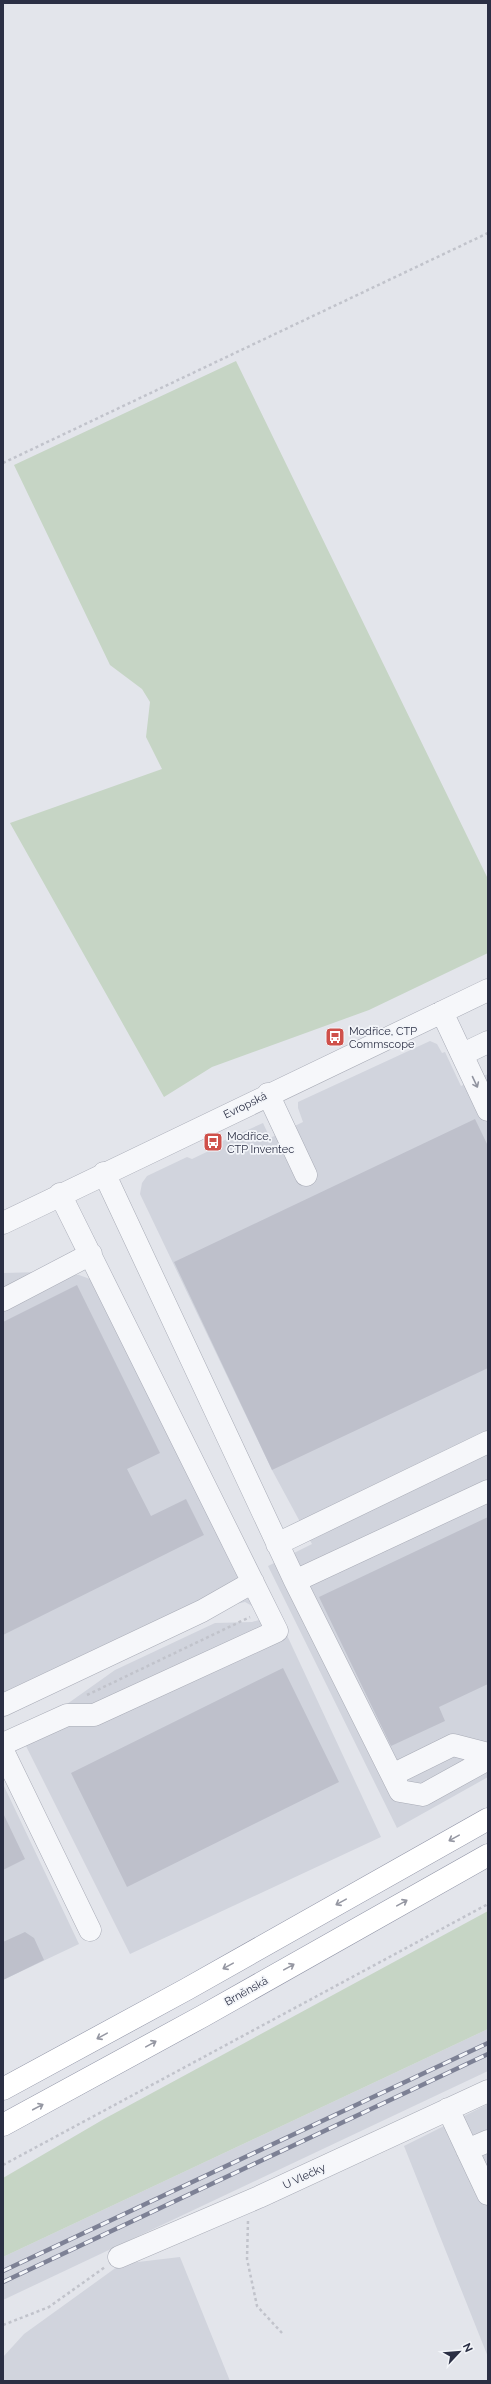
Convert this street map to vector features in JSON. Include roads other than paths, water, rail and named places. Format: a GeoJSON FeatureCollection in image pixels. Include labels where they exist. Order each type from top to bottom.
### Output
{"type":"FeatureCollection","features":[{"type":"Feature","properties":{"kind":"highway"},"geometry":{"type":"LineString","coordinates":[[3,2089],[194,1985],[488,1819]]}},
{"type":"Feature","properties":{"kind":"highway","name":"Brněnská"},"geometry":{"type":"LineString","coordinates":[[3,2125],[203,2016],[488,1855]]}},
{"type":"Feature","properties":{"kind":"street","name":"Evropská"},"geometry":{"type":"LineString","coordinates":[[3,1222],[104,1172],[488,990]]}},
{"type":"Feature","properties":{"kind":"street"},"geometry":{"type":"LineString","coordinates":[[442,1012],[488,1110]]}},
{"type":"Feature","properties":{"kind":"street"},"geometry":{"type":"LineString","coordinates":[[463,1054],[488,1042]]}},
{"type":"Feature","properties":{"kind":"street"},"geometry":{"type":"LineString","coordinates":[[268,1094],[306,1175]]}},
{"type":"Feature","properties":{"kind":"street"},"geometry":{"type":"LineString","coordinates":[[104,1172],[277,1544],[400,1792],[423,1795],[488,1759]]}},
{"type":"Feature","properties":{"kind":"street"},"geometry":{"type":"LineString","coordinates":[[3,1744],[67,1715],[94,1715],[277,1631],[60,1194]]}},
{"type":"Feature","properties":{"kind":"street"},"geometry":{"type":"LineString","coordinates":[[3,1300],[91,1254]]}},
{"type":"Feature","properties":{"kind":"street"},"geometry":{"type":"LineString","coordinates":[[277,1544],[488,1442]]}},
{"type":"Feature","properties":{"kind":"street"},"geometry":{"type":"LineString","coordinates":[[295,1581],[488,1491]]}},
{"type":"Feature","properties":{"kind":"street"},"geometry":{"type":"LineString","coordinates":[[3,1705],[202,1611],[253,1582]]}},
{"type":"Feature","properties":{"kind":"street"},"geometry":{"type":"LineString","coordinates":[[392,1775],[453,1745],[488,1754]]}},
{"type":"Feature","properties":{"kind":"street"},"geometry":{"type":"LineString","coordinates":[[3,1751],[90,1930]]}},
{"type":"Feature","properties":{"kind":"street","name":"U Vlečky"},"geometry":{"type":"LineString","coordinates":[[119,2257],[259,2197],[488,2091]]}},
{"type":"Feature","properties":{"kind":"street"},"geometry":{"type":"LineString","coordinates":[[448,2110],[488,2194]]}},
{"type":"Feature","properties":{"kind":"street"},"geometry":{"type":"LineString","coordinates":[[467,2150],[488,2141]]}},
{"type":"Feature","properties":{"kind":"railway"},"geometry":{"type":"LineString","coordinates":[[3,2271],[488,2043]]}},
{"type":"Feature","properties":{"kind":"railway"},"geometry":{"type":"LineString","coordinates":[[3,2282],[488,2054]]}},
{"type":"Feature","properties":{"kind":"place","name":"Modřice, CTP Commscope"},"geometry":{"type":"Point","coordinates":[335,1037]}},
{"type":"Feature","properties":{"kind":"place","name":"Modřice, CTP Inventec"},"geometry":{"type":"Point","coordinates":[213,1142]}}]}
